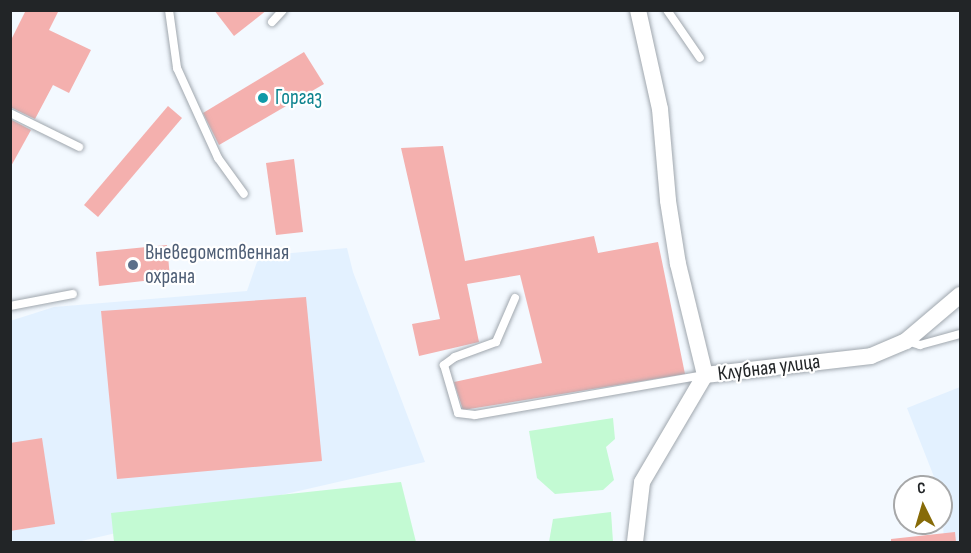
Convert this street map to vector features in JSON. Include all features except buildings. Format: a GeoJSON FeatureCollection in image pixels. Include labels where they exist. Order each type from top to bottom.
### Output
{"type":"FeatureCollection","features":[{"type":"Feature","properties":{"kind":"street"},"geometry":{"type":"LineString","coordinates":[[638,10],[660,108],[668,201],[678,264],[705,375]]}},
{"type":"Feature","properties":{"kind":"street","name":"Клубная улица"},"geometry":{"type":"LineString","coordinates":[[635,543],[642,482],[705,375],[871,356],[906,341],[960,295]]}},
{"type":"Feature","properties":{"kind":"lane"},"geometry":{"type":"LineString","coordinates":[[169,10],[177,68],[218,158],[244,194]]}},
{"type":"Feature","properties":{"kind":"lane"},"geometry":{"type":"LineString","coordinates":[[272,22],[283,10]]}},
{"type":"Feature","properties":{"kind":"lane"},"geometry":{"type":"LineString","coordinates":[[667,10],[700,58]]}},
{"type":"Feature","properties":{"kind":"lane"},"geometry":{"type":"LineString","coordinates":[[10,113],[79,147]]}},
{"type":"Feature","properties":{"kind":"lane"},"geometry":{"type":"LineString","coordinates":[[10,306],[73,294]]}},
{"type":"Feature","properties":{"kind":"lane"},"geometry":{"type":"LineString","coordinates":[[515,298],[496,342],[455,357],[444,365],[458,413],[475,415],[705,375]]}},
{"type":"Feature","properties":{"kind":"lane"},"geometry":{"type":"LineString","coordinates":[[906,341],[920,345],[960,334]]}},
{"type":"Feature","properties":{"kind":"shaded area"},"geometry":{"type":"Polygon","coordinates":[[[347,248],[353,272],[425,462],[77,542],[11,542],[10,321],[54,307],[247,291],[259,256],[347,248]]]}},
{"type":"Feature","properties":{"kind":"shaded area"},"geometry":{"type":"Polygon","coordinates":[[[960,387],[960,542],[944,542],[944,535],[953,535],[953,475],[933,475],[907,408],[960,387]]]}},
{"type":"Feature","properties":{"kind":"green space"},"geometry":{"type":"Polygon","coordinates":[[[613,418],[615,439],[606,447],[614,480],[603,490],[555,494],[537,478],[529,431],[613,418]]]}},
{"type":"Feature","properties":{"kind":"green space"},"geometry":{"type":"Polygon","coordinates":[[[401,482],[416,542],[114,542],[111,513],[401,482]]]}},
{"type":"Feature","properties":{"kind":"green space"},"geometry":{"type":"Polygon","coordinates":[[[611,512],[613,542],[549,542],[553,519],[611,512]]]}},
{"type":"Feature","properties":{"kind":"place","name":"Горгаз"},"geometry":{"type":"Point","coordinates":[263,98]}},
{"type":"Feature","properties":{"kind":"place","name":"Вневедомственная охрана"},"geometry":{"type":"Point","coordinates":[133,265]}}]}
